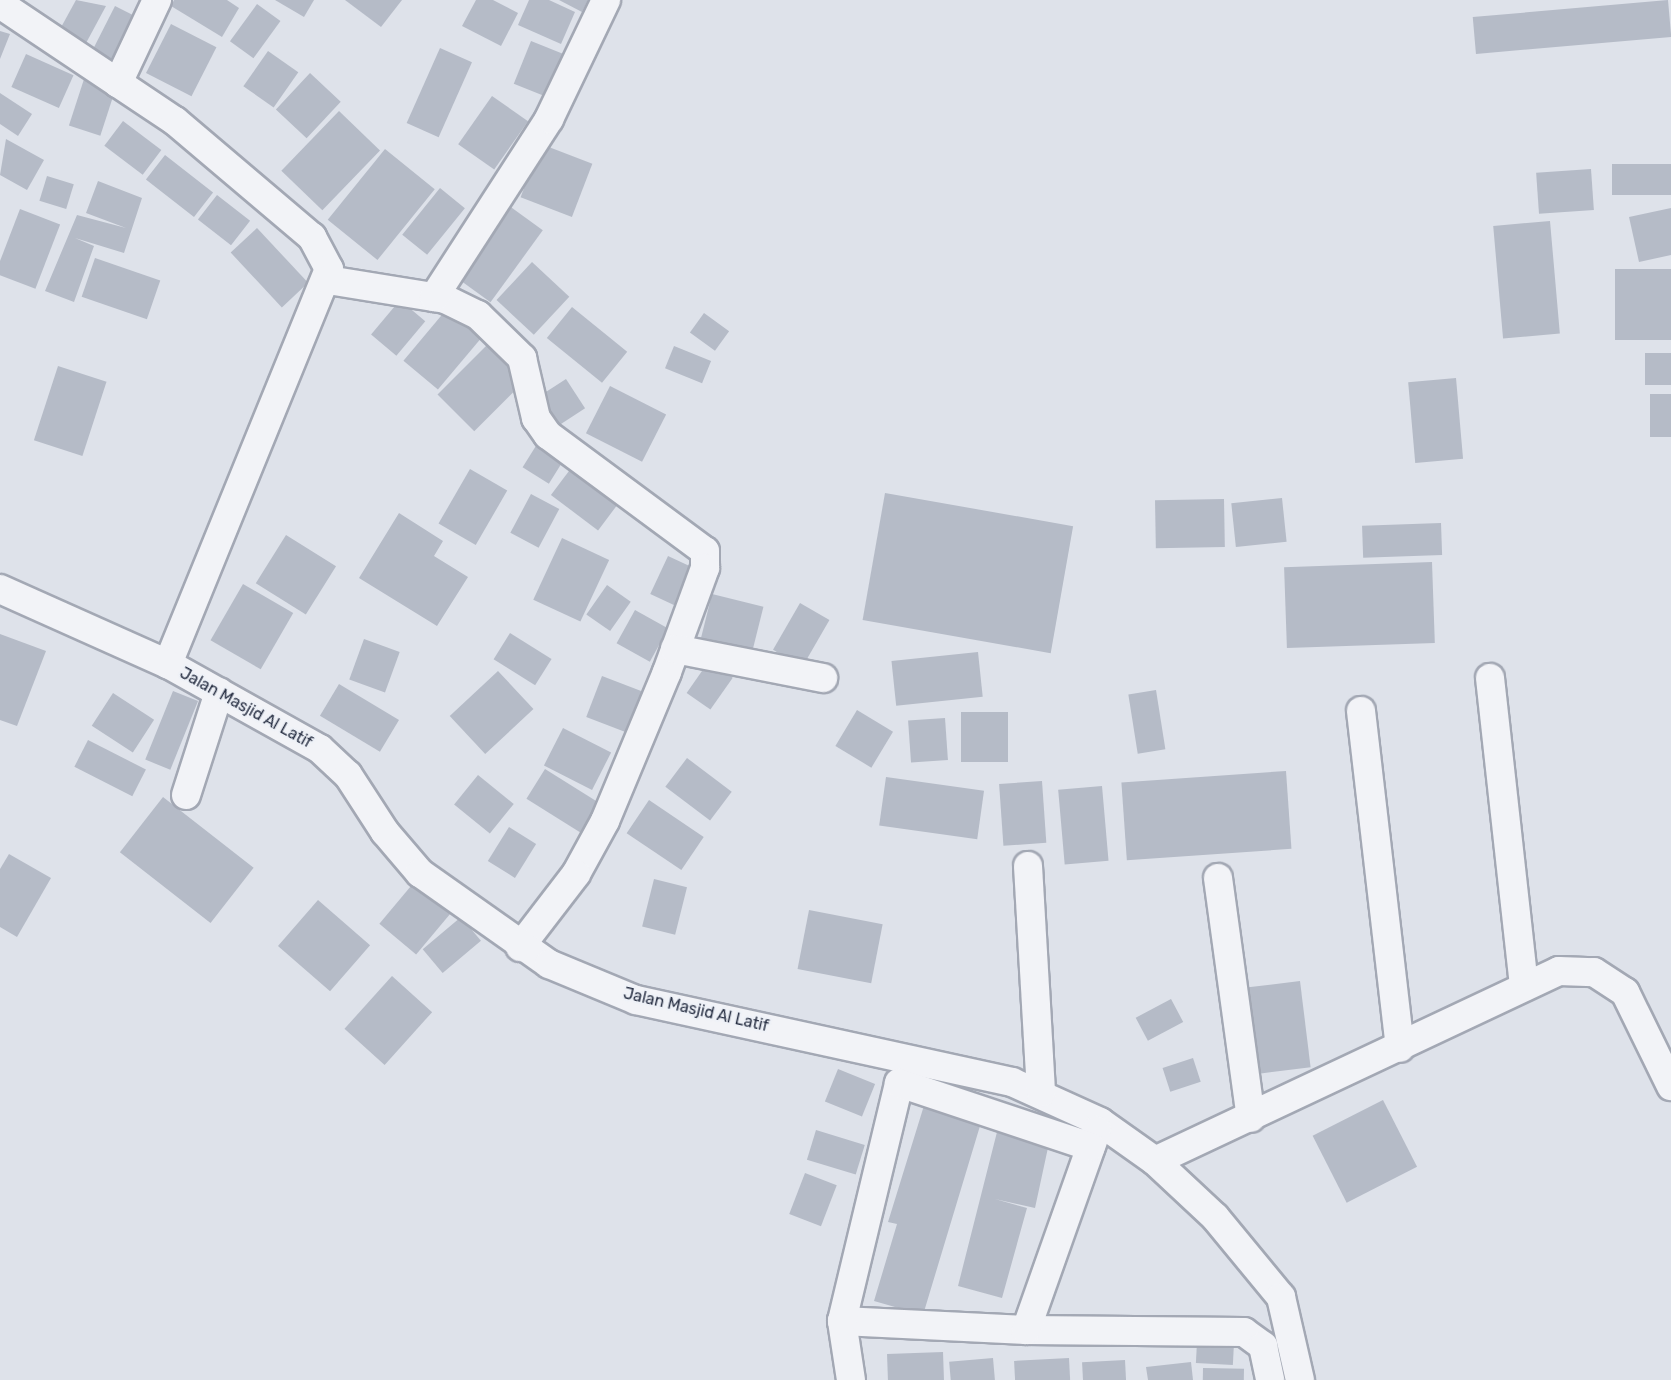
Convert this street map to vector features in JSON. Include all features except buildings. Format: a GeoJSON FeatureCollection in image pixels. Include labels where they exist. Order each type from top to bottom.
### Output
{"type":"FeatureCollection","features":[{"type":"Feature","properties":{"kind":"street"},"geometry":{"type":"LineString","coordinates":[[118,83],[157,0]]}},
{"type":"Feature","properties":{"kind":"street"},"geometry":{"type":"LineString","coordinates":[[435,297],[549,119],[606,0]]}},
{"type":"Feature","properties":{"kind":"street"},"geometry":{"type":"LineString","coordinates":[[0,4],[174,121],[312,237],[327,260],[328,280],[168,664]]}},
{"type":"Feature","properties":{"kind":"street"},"geometry":{"type":"LineString","coordinates":[[328,280],[435,297],[478,315],[522,358],[536,418],[548,435],[705,550],[705,568],[675,649],[592,845],[520,947]]}},
{"type":"Feature","properties":{"kind":"street","name":"Jalan Masjid Al Latif"},"geometry":{"type":"LineString","coordinates":[[0,589],[168,664],[334,760],[420,873],[520,947],[636,1000],[940,1064],[1041,1093],[1095,1135],[1155,1161],[1215,1217],[1281,1297],[1300,1380]]}},
{"type":"Feature","properties":{"kind":"street"},"geometry":{"type":"LineString","coordinates":[[675,649],[823,678]]}},
{"type":"Feature","properties":{"kind":"street"},"geometry":{"type":"LineString","coordinates":[[1490,678],[1524,986]]}},
{"type":"Feature","properties":{"kind":"street"},"geometry":{"type":"LineString","coordinates":[[186,795],[219,692]]}},
{"type":"Feature","properties":{"kind":"street"},"geometry":{"type":"LineString","coordinates":[[1361,711],[1400,1048]]}},
{"type":"Feature","properties":{"kind":"street"},"geometry":{"type":"LineString","coordinates":[[1028,866],[1041,1093]]}},
{"type":"Feature","properties":{"kind":"street"},"geometry":{"type":"LineString","coordinates":[[1218,878],[1251,1118]]}},
{"type":"Feature","properties":{"kind":"street"},"geometry":{"type":"LineString","coordinates":[[1155,1161],[1400,1048],[1559,971],[1580,969],[1608,978],[1625,992],[1671,1086]]}},
{"type":"Feature","properties":{"kind":"street"},"geometry":{"type":"LineString","coordinates":[[851,1380],[842,1321],[899,1083],[1095,1135],[1026,1330]]}},
{"type":"Feature","properties":{"kind":"street"},"geometry":{"type":"LineString","coordinates":[[842,1321],[1026,1330],[1244,1332],[1263,1346],[1270,1380]]}}]}
